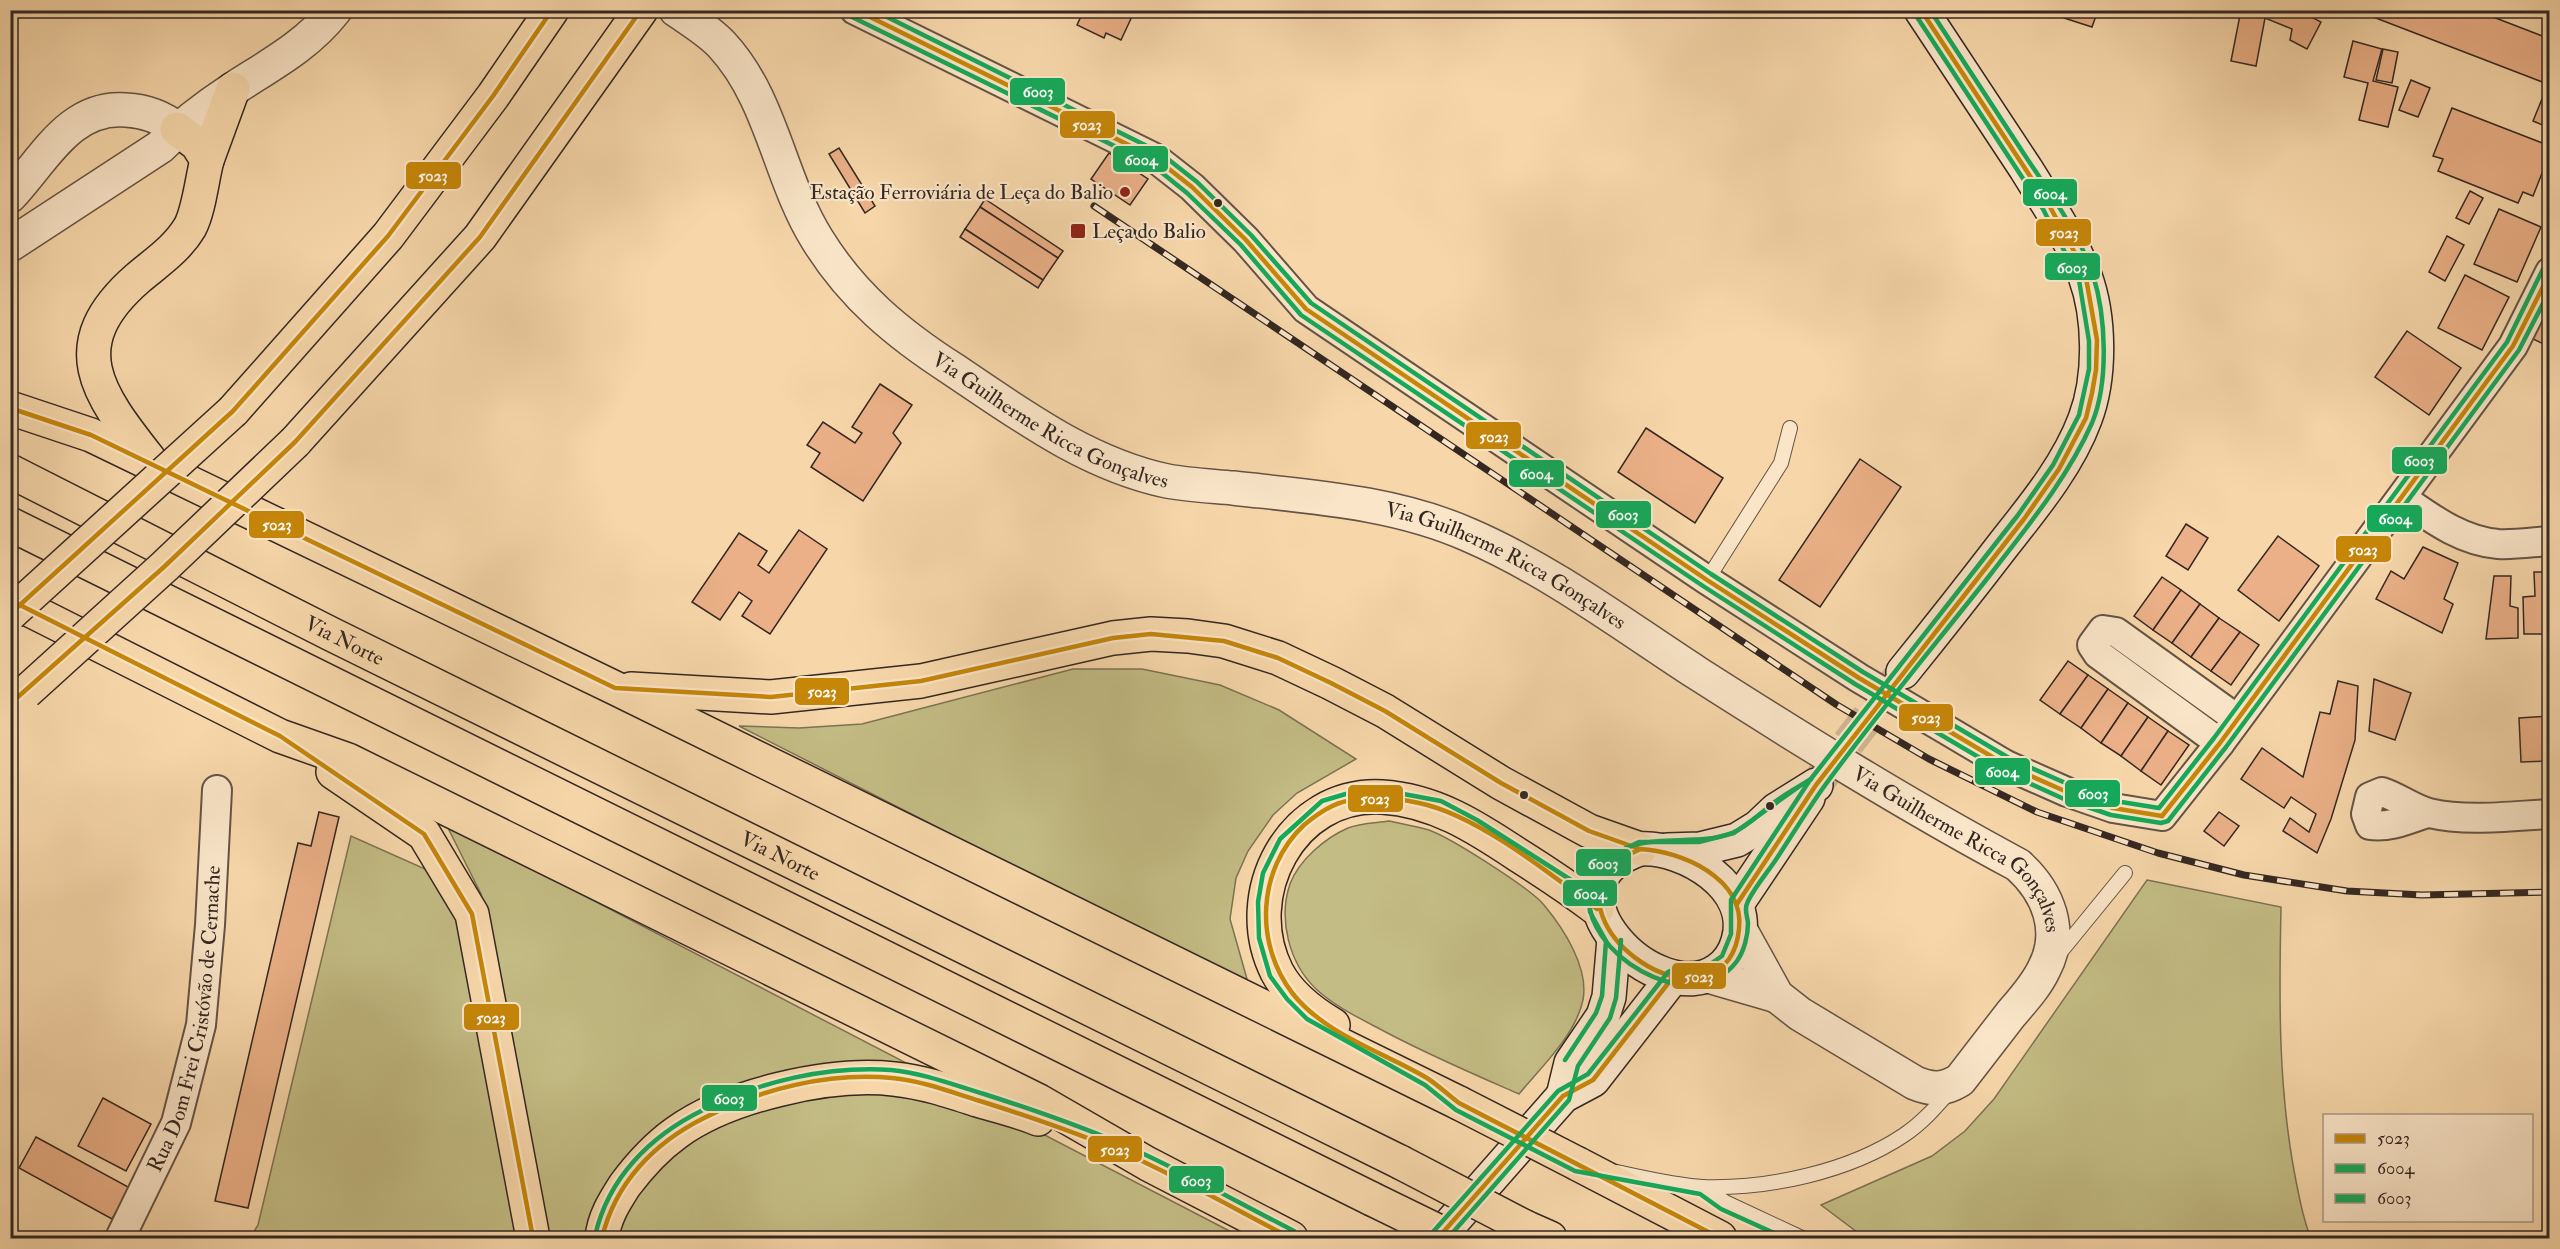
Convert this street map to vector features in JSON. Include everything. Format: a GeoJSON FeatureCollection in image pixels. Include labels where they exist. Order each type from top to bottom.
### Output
{"type":"FeatureCollection","features":[{"type":"Feature","properties":{"kind":"highway"},"geometry":{"type":"LineString","coordinates":[[10,614],[233,411],[388,236],[493,96],[552,10]]}},
{"type":"Feature","properties":{"kind":"highway"},"geometry":{"type":"LineString","coordinates":[[18,698],[165,566],[295,442],[480,237],[638,14]]}},
{"type":"Feature","properties":{"kind":"highway"},"geometry":{"type":"LineString","coordinates":[[154,465],[119,421],[102,393],[92,357],[98,328],[112,305],[137,279],[173,251],[191,225],[207,160],[233,89]]}},
{"type":"Feature","properties":{"kind":"highway"},"geometry":{"type":"LineString","coordinates":[[177,129],[197,144],[207,160]]}},
{"type":"Feature","properties":{"kind":"highway"},"geometry":{"type":"LineString","coordinates":[[10,408],[91,435],[615,688],[1458,1103],[1720,1239]]}},
{"type":"Feature","properties":{"kind":"highway","name":"Via Norte"},"geometry":{"type":"LineString","coordinates":[[10,471],[331,634],[1400,1162],[1538,1233]]}},
{"type":"Feature","properties":{"kind":"highway","name":"Via Norte"},"geometry":{"type":"LineString","coordinates":[[10,524],[1452,1239]]}},
{"type":"Feature","properties":{"kind":"highway"},"geometry":{"type":"LineString","coordinates":[[10,600],[280,736],[348,760],[1039,1101],[1148,1164],[1291,1239]]}},
{"type":"Feature","properties":{"kind":"highway"},"geometry":{"type":"LineString","coordinates":[[615,688],[771,697],[921,681],[1113,638],[1151,634],[1224,641],[1278,658],[1385,711],[1501,783],[1588,831],[1653,850]]}},
{"type":"Feature","properties":{"kind":"highway"},"geometry":{"type":"LineString","coordinates":[[280,736],[424,834],[472,914],[533,1239]]}},
{"type":"Feature","properties":{"kind":"highway"},"geometry":{"type":"LineString","coordinates":[[1458,1103],[1428,1079],[1312,1013],[1293,994],[1277,972],[1266,937],[1265,903],[1270,874],[1286,843],[1326,807],[1350,800],[1381,797],[1438,808],[1473,826],[1567,886],[1597,909]]}},
{"type":"Feature","properties":{"kind":"highway"},"geometry":{"type":"LineString","coordinates":[[602,1239],[609,1210],[626,1184],[643,1161],[677,1132],[710,1114],[764,1093],[801,1084],[858,1078],[892,1078],[923,1083],[1029,1116],[1148,1164]]}},
{"type":"Feature","properties":{"kind":"street"},"geometry":{"type":"LineString","coordinates":[[10,245],[160,147],[177,129],[233,89],[301,46],[335,10]]}},
{"type":"Feature","properties":{"kind":"street","name":"Via Guilherme Ricca Gonçalves"},"geometry":{"type":"LineString","coordinates":[[676,10],[703,28],[723,46],[739,67],[762,111],[804,216],[818,241],[869,307],[900,333],[1059,438],[1082,452],[1125,470],[1170,481],[1337,500],[1382,508],[1465,532],[1518,558],[1806,744],[2018,865],[2042,892],[2048,903],[2052,923],[2050,955],[2038,980],[1960,1080]]}},
{"type":"Feature","properties":{"kind":"street"},"geometry":{"type":"LineString","coordinates":[[855,10],[1155,158],[1192,187],[1246,240],[1306,309],[1707,580],[1868,684],[2006,765],[2067,792],[2113,808],[2162,816],[2220,743],[2513,346],[2550,272]]}},
{"type":"Feature","properties":{"kind":"street"},"geometry":{"type":"LineString","coordinates":[[1903,672],[2024,519],[2059,469],[2086,418],[2096,370],[2097,340],[2086,278],[2075,253],[2031,178],[1921,10]]}},
{"type":"Feature","properties":{"kind":"street"},"geometry":{"type":"LineString","coordinates":[[137,111],[194,105],[233,89]]}},
{"type":"Feature","properties":{"kind":"street"},"geometry":{"type":"LineString","coordinates":[[10,196],[68,129],[87,115],[111,108],[137,111],[167,121],[177,129]]}},
{"type":"Feature","properties":{"kind":"street"},"geometry":{"type":"LineString","coordinates":[[2402,498],[2455,533],[2474,539],[2498,544],[2550,541]]}},
{"type":"Feature","properties":{"kind":"street"},"geometry":{"type":"LineString","coordinates":[[2220,743],[2098,654],[2092,645],[2103,630],[2116,632],[2237,719]]}},
{"type":"Feature","properties":{"kind":"street"},"geometry":{"type":"LineString","coordinates":[[1816,785],[1739,917],[1737,946],[1728,961],[1708,976],[1695,979],[1673,977],[1645,965],[1614,939],[1597,909],[1598,888],[1609,868],[1620,859],[1653,850],[1700,849],[1737,840],[1758,827],[1776,810],[1816,785]]}},
{"type":"Feature","properties":{"kind":"street","name":"Rua Dom Frei Cristóvão de Cernache"},"geometry":{"type":"LineString","coordinates":[[120,1239],[176,1123],[201,1025],[218,790]]}},
{"type":"Feature","properties":{"kind":"street"},"geometry":{"type":"LineString","coordinates":[[2427,813],[2477,818],[2550,814]]}},
{"type":"Feature","properties":{"kind":"street"},"geometry":{"type":"LineString","coordinates":[[1653,850],[1683,856],[1707,872],[1731,894],[1739,917],[1777,996]]}},
{"type":"Feature","properties":{"kind":"street"},"geometry":{"type":"LineString","coordinates":[[1563,1096],[1571,1063],[1603,1016],[1609,997],[1614,939]]}},
{"type":"Feature","properties":{"kind":"street"},"geometry":{"type":"LineString","coordinates":[[1708,976],[1777,996],[1800,1014],[1926,1088],[1937,1089],[1960,1080]]}},
{"type":"Feature","properties":{"kind":"street"},"geometry":{"type":"LineString","coordinates":[[1438,1239],[1563,1096],[1593,1080],[1673,977]]}},
{"type":"Feature","properties":{"kind":"lane"},"geometry":{"type":"LineString","coordinates":[[1707,580],[1781,463],[1790,428]]}},
{"type":"Feature","properties":{"kind":"lane"},"geometry":{"type":"LineString","coordinates":[[2038,980],[2125,873]]}},
{"type":"Feature","properties":{"kind":"lane"},"geometry":{"type":"LineString","coordinates":[[1578,1164],[1703,1186],[1767,1183],[1798,1178],[1871,1152],[1912,1128],[1930,1113],[1960,1080]]}},
{"type":"Feature","properties":{"kind":"lane"},"geometry":{"type":"LineString","coordinates":[[1703,1186],[1725,1202],[1802,1239]]}},
{"type":"Feature","properties":{"kind":"shaded area"},"geometry":{"type":"Polygon","coordinates":[[[1073,669],[1142,669],[1220,685],[1279,710],[1356,759],[1297,793],[1273,815],[1248,851],[1236,878],[1230,919],[1249,986],[739,726],[799,728],[862,724],[1073,669]]]}},
{"type":"Feature","properties":{"kind":"shaded area"},"geometry":{"type":"Polygon","coordinates":[[[1389,821],[1429,830],[1440,835],[1507,876],[1536,897],[1567,937],[1579,962],[1584,988],[1579,1013],[1557,1050],[1519,1094],[1413,1046],[1345,1010],[1316,989],[1299,967],[1288,940],[1285,912],[1294,875],[1306,858],[1339,832],[1358,825],[1389,821]]]}},
{"type":"Feature","properties":{"kind":"shaded area"},"geometry":{"type":"Polygon","coordinates":[[[446,824],[1243,1238],[250,1238],[258,1225],[351,836],[481,894],[446,824]]]}},
{"type":"Feature","properties":{"kind":"shaded area"},"geometry":{"type":"Polygon","coordinates":[[[2147,880],[2281,907],[2280,1010],[2286,1113],[2299,1195],[2311,1238],[1865,1238],[1821,1205],[1932,1156],[1965,1131],[1994,1099],[2147,880]]]}},
{"type":"Feature","properties":{"kind":"building"},"geometry":{"type":"Polygon","coordinates":[[[1084,10],[1135,10],[1121,40],[1106,33],[1104,38],[1077,25],[1084,10]]]}},
{"type":"Feature","properties":{"kind":"building"},"geometry":{"type":"Polygon","coordinates":[[[2067,10],[2098,10],[2092,27],[2064,18],[2067,10]]]}},
{"type":"Feature","properties":{"kind":"building"},"geometry":{"type":"Polygon","coordinates":[[[2241,10],[2298,10],[2321,22],[2307,49],[2290,40],[2292,29],[2265,18],[2256,66],[2231,61],[2241,10]]]}},
{"type":"Feature","properties":{"kind":"building"},"geometry":{"type":"Polygon","coordinates":[[[2355,10],[2475,10],[2550,39],[2550,85],[2355,10]]]}},
{"type":"Feature","properties":{"kind":"building"},"geometry":{"type":"Polygon","coordinates":[[[2353,41],[2382,49],[2373,81],[2398,87],[2388,127],[2359,120],[2368,83],[2344,77],[2353,41]]]}},
{"type":"Feature","properties":{"kind":"building"},"geometry":{"type":"Polygon","coordinates":[[[2383,49],[2398,52],[2392,83],[2376,80],[2383,49]]]}},
{"type":"Feature","properties":{"kind":"building"},"geometry":{"type":"Polygon","coordinates":[[[2411,80],[2430,88],[2418,117],[2399,110],[2411,80]]]}},
{"type":"Feature","properties":{"kind":"building"},"geometry":{"type":"Polygon","coordinates":[[[2542,99],[2550,102],[2550,128],[2533,121],[2542,99]]]}},
{"type":"Feature","properties":{"kind":"building"},"geometry":{"type":"Polygon","coordinates":[[[2452,108],[2550,146],[2550,153],[2533,196],[2523,192],[2518,203],[2438,171],[2443,159],[2433,156],[2452,108]]]}},
{"type":"Feature","properties":{"kind":"building"},"geometry":{"type":"Polygon","coordinates":[[[839,148],[875,206],[865,213],[829,154],[839,148]]]}},
{"type":"Feature","properties":{"kind":"building","name":"Estação Ferroviária de Leça do Balio"},"geometry":{"type":"Polygon","coordinates":[[[1109,153],[1148,179],[1130,205],[1091,179],[1109,153]]]}},
{"type":"Feature","properties":{"kind":"building"},"geometry":{"type":"Polygon","coordinates":[[[2470,191],[2483,198],[2469,224],[2456,218],[2470,191]]]}},
{"type":"Feature","properties":{"kind":"building"},"geometry":{"type":"Polygon","coordinates":[[[985,199],[1063,251],[1058,258],[980,207],[985,199]]]}},
{"type":"Feature","properties":{"kind":"building"},"geometry":{"type":"Polygon","coordinates":[[[980,207],[1058,258],[1043,280],[965,229],[980,207]]]}},
{"type":"Feature","properties":{"kind":"building"},"geometry":{"type":"Polygon","coordinates":[[[2499,209],[2541,227],[2517,282],[2474,264],[2499,209]]]}},
{"type":"Feature","properties":{"kind":"building"},"geometry":{"type":"Polygon","coordinates":[[[965,229],[1043,280],[1038,288],[960,237],[965,229]]]}},
{"type":"Feature","properties":{"kind":"building"},"geometry":{"type":"Polygon","coordinates":[[[2447,236],[2464,245],[2445,281],[2429,272],[2447,236]]]}},
{"type":"Feature","properties":{"kind":"building"},"geometry":{"type":"Polygon","coordinates":[[[2465,275],[2509,297],[2482,350],[2438,328],[2465,275]]]}},
{"type":"Feature","properties":{"kind":"building"},"geometry":{"type":"Polygon","coordinates":[[[2548,306],[2550,307],[2550,347],[2533,339],[2548,306]]]}},
{"type":"Feature","properties":{"kind":"building"},"geometry":{"type":"Polygon","coordinates":[[[2407,331],[2461,368],[2429,415],[2375,377],[2407,331]]]}},
{"type":"Feature","properties":{"kind":"building"},"geometry":{"type":"Polygon","coordinates":[[[880,384],[912,405],[893,433],[901,443],[863,501],[811,467],[820,453],[807,445],[823,422],[855,443],[862,433],[852,427],[880,384]]]}},
{"type":"Feature","properties":{"kind":"building"},"geometry":{"type":"Polygon","coordinates":[[[1646,428],[1723,478],[1695,523],[1618,472],[1646,428]]]}},
{"type":"Feature","properties":{"kind":"building"},"geometry":{"type":"Polygon","coordinates":[[[1860,459],[1901,487],[1820,607],[1779,580],[1860,459]]]}},
{"type":"Feature","properties":{"kind":"building"},"geometry":{"type":"Polygon","coordinates":[[[2186,524],[2208,538],[2188,570],[2166,556],[2186,524]]]}},
{"type":"Feature","properties":{"kind":"building"},"geometry":{"type":"Polygon","coordinates":[[[799,530],[827,549],[770,634],[742,616],[752,601],[739,592],[720,620],[692,602],[739,533],[767,551],[758,565],[769,573],[799,530]]]}},
{"type":"Feature","properties":{"kind":"building"},"geometry":{"type":"Polygon","coordinates":[[[2278,536],[2319,566],[2279,621],[2238,590],[2278,536]]]}},
{"type":"Feature","properties":{"kind":"building"},"geometry":{"type":"Polygon","coordinates":[[[2423,547],[2458,563],[2444,599],[2453,604],[2442,633],[2376,599],[2391,571],[2404,579],[2423,547]]]}},
{"type":"Feature","properties":{"kind":"building"},"geometry":{"type":"Polygon","coordinates":[[[2534,572],[2550,572],[2550,634],[2524,634],[2523,597],[2535,596],[2534,572]]]}},
{"type":"Feature","properties":{"kind":"building"},"geometry":{"type":"Polygon","coordinates":[[[2494,576],[2511,576],[2510,606],[2518,608],[2518,638],[2486,639],[2494,576]]]}},
{"type":"Feature","properties":{"kind":"building"},"geometry":{"type":"Polygon","coordinates":[[[2162,577],[2181,590],[2153,630],[2134,616],[2162,577]]]}},
{"type":"Feature","properties":{"kind":"building"},"geometry":{"type":"Polygon","coordinates":[[[2181,590],[2200,604],[2172,643],[2153,630],[2181,590]]]}},
{"type":"Feature","properties":{"kind":"building"},"geometry":{"type":"Polygon","coordinates":[[[2200,604],[2219,618],[2191,657],[2172,643],[2200,604]]]}},
{"type":"Feature","properties":{"kind":"building"},"geometry":{"type":"Polygon","coordinates":[[[2219,618],[2240,632],[2211,671],[2191,657],[2219,618]]]}},
{"type":"Feature","properties":{"kind":"building"},"geometry":{"type":"Polygon","coordinates":[[[2240,632],[2259,645],[2231,685],[2211,671],[2240,632]]]}},
{"type":"Feature","properties":{"kind":"building"},"geometry":{"type":"Polygon","coordinates":[[[2068,661],[2088,675],[2060,714],[2040,700],[2068,661]]]}},
{"type":"Feature","properties":{"kind":"building"},"geometry":{"type":"Polygon","coordinates":[[[2088,675],[2108,689],[2081,728],[2060,714],[2088,675]]]}},
{"type":"Feature","properties":{"kind":"building"},"geometry":{"type":"Polygon","coordinates":[[[2546,677],[2550,677],[2550,714],[2543,713],[2546,677]]]}},
{"type":"Feature","properties":{"kind":"building"},"geometry":{"type":"Polygon","coordinates":[[[2374,679],[2411,693],[2395,740],[2369,731],[2374,679]]]}},
{"type":"Feature","properties":{"kind":"building"},"geometry":{"type":"Polygon","coordinates":[[[2338,681],[2358,686],[2355,740],[2331,819],[2317,853],[2283,831],[2290,818],[2309,832],[2316,814],[2291,797],[2284,808],[2241,779],[2262,748],[2303,777],[2320,712],[2330,714],[2338,681]]]}},
{"type":"Feature","properties":{"kind":"building"},"geometry":{"type":"Polygon","coordinates":[[[2108,689],[2128,703],[2101,743],[2081,728],[2108,689]]]}},
{"type":"Feature","properties":{"kind":"building"},"geometry":{"type":"Polygon","coordinates":[[[2128,703],[2148,717],[2121,756],[2101,743],[2128,703]]]}},
{"type":"Feature","properties":{"kind":"building"},"geometry":{"type":"Polygon","coordinates":[[[2550,716],[2550,761],[2521,762],[2519,718],[2550,716]]]}},
{"type":"Feature","properties":{"kind":"building"},"geometry":{"type":"Polygon","coordinates":[[[2148,717],[2168,731],[2141,771],[2121,756],[2148,717]]]}},
{"type":"Feature","properties":{"kind":"building"},"geometry":{"type":"Polygon","coordinates":[[[2168,731],[2189,745],[2161,785],[2141,771],[2168,731]]]}},
{"type":"Feature","properties":{"kind":"building"},"geometry":{"type":"Polygon","coordinates":[[[319,812],[339,817],[248,1208],[215,1201],[298,843],[311,846],[319,812]]]}},
{"type":"Feature","properties":{"kind":"building"},"geometry":{"type":"Polygon","coordinates":[[[2219,812],[2239,826],[2224,846],[2204,831],[2219,812]]]}},
{"type":"Feature","properties":{"kind":"building"},"geometry":{"type":"Polygon","coordinates":[[[103,1098],[151,1124],[126,1171],[78,1146],[103,1098]]]}},
{"type":"Feature","properties":{"kind":"building"},"geometry":{"type":"Polygon","coordinates":[[[36,1137],[130,1188],[112,1219],[19,1168],[36,1137]]]}},
{"type":"Feature","properties":{"kind":"tunnel"},"geometry":{"type":"LineString","coordinates":[[1818,782],[1903,672]]}},
{"type":"Feature","properties":{"kind":"railway"},"geometry":{"type":"LineString","coordinates":[[1094,206],[1837,705],[1929,759],[2037,812],[2158,853],[2244,875],[2347,891],[2422,895],[2550,892]]}},
{"type":"Feature","properties":{"kind":"transit line","name":"5023"},"geometry":{"type":"LineString","coordinates":[[10,614],[233,411],[388,236],[493,96],[552,10]]}},
{"type":"Feature","properties":{"kind":"transit line","name":"5023"},"geometry":{"type":"LineString","coordinates":[[10,704],[165,566],[295,442],[480,237],[641,10]]}},
{"type":"Feature","properties":{"kind":"transit line","name":"5023"},"geometry":{"type":"LineString","coordinates":[[856,10],[1155,158],[1192,187],[1246,240],[1306,309],[1707,580],[1859,678],[2006,765],[2067,792],[2113,808],[2162,816]]}},
{"type":"Feature","properties":{"kind":"transit line","name":"6003"},"geometry":{"type":"LineString","coordinates":[[873,10],[1159,152],[1197,182],[1251,235],[1311,303],[1711,574],[1863,672],[2009,758],[2070,785],[2115,801],[2159,808],[2214,738],[2507,342],[2543,269]]}},
{"type":"Feature","properties":{"kind":"transit line","name":"5023"},"geometry":{"type":"LineString","coordinates":[[1737,904],[1816,785],[2024,519],[2059,469],[2086,418],[2092,393],[2096,370],[2097,340],[2086,278],[2075,253],[2049,205],[1921,10]]}},
{"type":"Feature","properties":{"kind":"transit line","name":"6004"},"geometry":{"type":"LineString","coordinates":[[1811,779],[1780,798],[1748,824],[1732,833],[1700,839],[1648,842],[1617,853],[1599,870],[1590,892],[1591,914],[1602,936],[1620,956],[1642,972],[1667,982],[1693,985],[1717,978],[1737,961],[1744,948],[1748,923],[1746,909],[1754,891],[1843,761],[2046,502],[2071,464],[2092,423],[2101,388],[2104,349],[2101,310],[2087,259],[2054,199],[1930,10]]}},
{"type":"Feature","properties":{"kind":"transit line","name":"6003"},"geometry":{"type":"LineString","coordinates":[[1432,1233],[1558,1091],[1588,1074],[1668,972],[1703,969],[1722,956],[1731,934],[1731,900],[1810,780],[2018,515],[2053,465],[2079,415],[2089,369],[2089,341],[2079,280],[2043,209],[1915,14]]}},
{"type":"Feature","properties":{"kind":"transit line","name":"6004"},"geometry":{"type":"LineString","coordinates":[[852,17],[1151,164],[1187,193],[1241,245],[1301,315],[1703,586],[1855,684],[2002,771],[2064,799],[2111,815],[2161,823],[2168,821],[2226,747],[2519,350],[2550,290]]}},
{"type":"Feature","properties":{"kind":"transit line","name":"5023"},"geometry":{"type":"LineString","coordinates":[[2162,816],[2220,743],[2513,346],[2550,273]]}},
{"type":"Feature","properties":{"kind":"transit line","name":"5023"},"geometry":{"type":"LineString","coordinates":[[10,408],[91,435],[615,688],[771,697],[921,681],[1113,638],[1151,634],[1224,641],[1278,658],[1331,683],[1385,711],[1501,783],[1589,831],[1640,849]]}},
{"type":"Feature","properties":{"kind":"transit line","name":"5023"},"geometry":{"type":"LineString","coordinates":[[10,600],[280,736],[424,834],[472,914],[533,1238]]}},
{"type":"Feature","properties":{"kind":"transit line","name":"6003"},"geometry":{"type":"LineString","coordinates":[[1565,1060],[1596,1013],[1602,996],[1606,941],[1590,912],[1589,897],[1591,885],[1603,863],[1616,853],[1639,842],[1699,842],[1734,833],[1797,788]]}},
{"type":"Feature","properties":{"kind":"transit line","name":"6004"},"geometry":{"type":"LineString","coordinates":[[1602,903],[1571,880],[1477,820],[1441,801],[1382,790],[1349,793],[1322,801],[1280,839],[1263,873],[1258,902],[1259,938],[1270,976],[1287,999],[1307,1019],[1425,1085],[1456,1110],[1575,1171],[1700,1194],[1721,1209],[1785,1238]]}},
{"type":"Feature","properties":{"kind":"transit line","name":"5023"},"geometry":{"type":"LineString","coordinates":[[1597,909],[1512,847],[1465,820],[1419,803],[1374,798],[1341,802],[1304,825],[1288,843],[1277,863],[1266,907],[1267,930],[1280,974],[1293,994],[1322,1021],[1356,1042],[1427,1078],[1459,1103],[1720,1238]]}},
{"type":"Feature","properties":{"kind":"transit line","name":"5023"},"geometry":{"type":"LineString","coordinates":[[1640,849],[1674,855],[1691,862],[1721,882],[1732,895],[1738,911],[1739,929],[1736,944],[1729,959],[1710,974],[1686,978],[1660,972],[1636,958],[1615,939],[1602,916],[1599,892],[1609,868],[1640,849]]}},
{"type":"Feature","properties":{"kind":"transit line","name":"6004"},"geometry":{"type":"LineString","coordinates":[[1448,1238],[1569,1100],[1578,1066],[1610,1018],[1616,998],[1621,940]]}},
{"type":"Feature","properties":{"kind":"transit line","name":"5023"},"geometry":{"type":"LineString","coordinates":[[1438,1238],[1563,1096],[1593,1080],[1673,977]]}},
{"type":"Feature","properties":{"kind":"transit line","name":"6003"},"geometry":{"type":"LineString","coordinates":[[595,1236],[610,1196],[634,1161],[666,1132],[684,1120],[725,1100],[771,1084],[818,1073],[867,1069],[903,1072],[950,1083],[1078,1126],[1154,1159],[1294,1231]]}},
{"type":"Feature","properties":{"kind":"transit line","name":"5023"},"geometry":{"type":"LineString","coordinates":[[602,1238],[616,1200],[627,1182],[653,1152],[686,1128],[726,1108],[772,1091],[819,1080],[868,1077],[903,1079],[926,1084],[1018,1113],[1111,1147],[1291,1238]]}},
{"type":"Feature","properties":{"kind":"place","name":"Estação Ferroviária de Leça do Balio"},"geometry":{"type":"Point","coordinates":[1125,192]}},
{"type":"Feature","properties":{"kind":"place","name":"Leça do Balio"},"geometry":{"type":"Point","coordinates":[1078,231]}}]}
